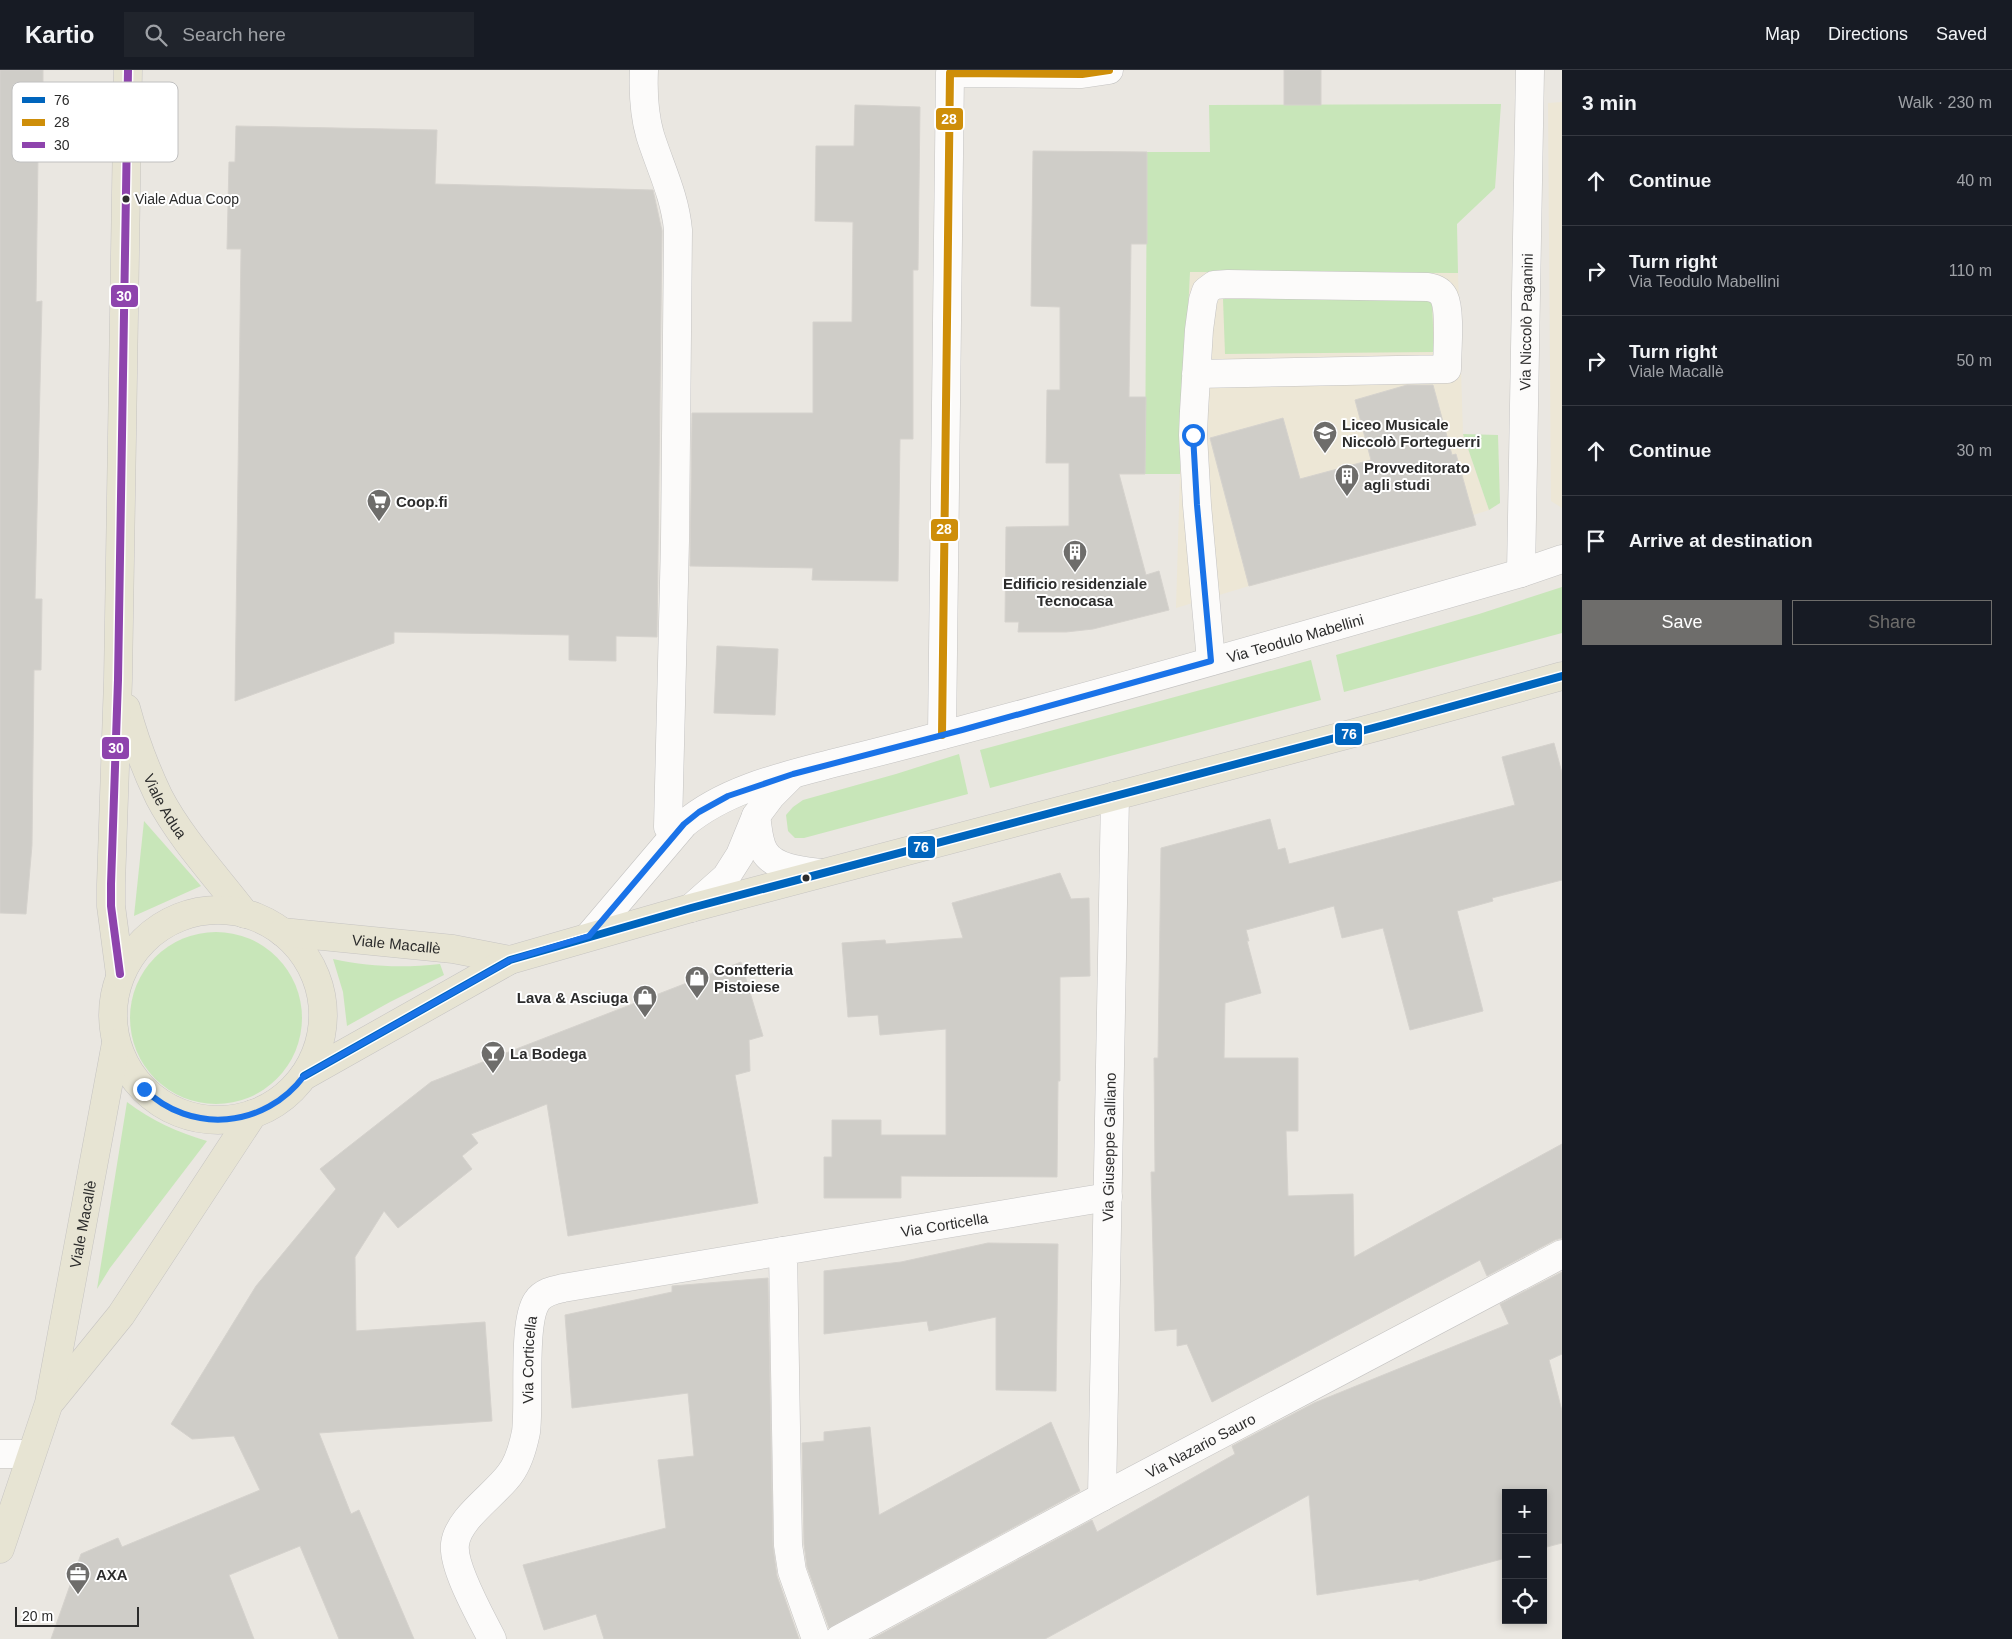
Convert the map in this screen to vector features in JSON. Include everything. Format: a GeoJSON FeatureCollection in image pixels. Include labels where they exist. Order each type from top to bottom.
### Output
{"type":"FeatureCollection","features":[{"type":"Feature","properties":{"kind":"main road","name":"Viale Adua"},"geometry":{"type":"LineString","coordinates":[[120,974],[110,884],[118,680],[126,162]]}},
{"type":"Feature","properties":{"kind":"main road","name":"Viale Macallè"},"geometry":{"type":"LineString","coordinates":[[304,1076],[510,960],[691,908],[1339,737],[1562,676]]}},
{"type":"Feature","properties":{"kind":"main road","name":"Viale Adua"},"geometry":{"type":"LineString","coordinates":[[118,680],[137,746],[160,798],[189,842],[246,914]]}},
{"type":"Feature","properties":{"kind":"main road"},"geometry":{"type":"LineString","coordinates":[[212,910],[229,910],[246,914],[268,923],[282,932],[297,945],[309,962],[317,980],[322,1000],[321,1039],[314,1058],[304,1076],[292,1091],[282,1099],[265,1109],[236,1119],[199,1119],[174,1111],[158,1102],[137,1083],[122,1061],[116,1043],[112,1008],[115,991],[120,974],[133,952],[157,929],[172,921],[187,914],[212,910]]}},
{"type":"Feature","properties":{"kind":"main road","name":"Viale Macallè"},"geometry":{"type":"LineString","coordinates":[[282,932],[453,949],[510,960]]}},
{"type":"Feature","properties":{"kind":"main road","name":"Viale Macallè"},"geometry":{"type":"LineString","coordinates":[[0,1549],[49,1403],[116,1043]]}},
{"type":"Feature","properties":{"kind":"main road","name":"Viale Macallè"},"geometry":{"type":"LineString","coordinates":[[49,1403],[121,1314],[253,1114]]}},
{"type":"Feature","properties":{"kind":"street"},"geometry":{"type":"LineString","coordinates":[[644,70],[643,95],[647,122],[674,204],[678,230],[668,826]]}},
{"type":"Feature","properties":{"kind":"street"},"geometry":{"type":"LineString","coordinates":[[942,735],[949,71],[1082,74],[1109,70]]}},
{"type":"Feature","properties":{"kind":"street","name":"Via Niccolò Paganini"},"geometry":{"type":"LineString","coordinates":[[1521,573],[1530,70]]}},
{"type":"Feature","properties":{"kind":"street"},"geometry":{"type":"LineString","coordinates":[[1196,374],[1447,369],[1447,307],[1444,295],[1434,288],[1428,287],[1228,284],[1214,285],[1206,291],[1203,300],[1196,374],[1193,435],[1197,505],[1211,661]]}},
{"type":"Feature","properties":{"kind":"street","name":"Via Teodulo Mabellini"},"geometry":{"type":"LineString","coordinates":[[589,936],[684,824],[699,812],[728,796],[793,774],[1211,661],[1521,573],[1562,559]]}},
{"type":"Feature","properties":{"kind":"street"},"geometry":{"type":"LineString","coordinates":[[691,908],[726,877],[740,855],[756,816],[771,796],[793,774]]}},
{"type":"Feature","properties":{"kind":"street","name":"Via Giuseppe Galliano"},"geometry":{"type":"LineString","coordinates":[[1102,1497],[1115,796]]}},
{"type":"Feature","properties":{"kind":"street"},"geometry":{"type":"LineString","coordinates":[[756,816],[760,841],[763,850],[769,858],[787,866],[822,873]]}},
{"type":"Feature","properties":{"kind":"street","name":"Via Corticella"},"geometry":{"type":"LineString","coordinates":[[492,1639],[460,1571],[454,1546],[456,1536],[462,1525],[510,1474],[522,1448],[527,1419],[529,1328],[532,1309],[545,1294],[564,1288],[1108,1197]]}},
{"type":"Feature","properties":{"kind":"street"},"geometry":{"type":"LineString","coordinates":[[783,1251],[788,1545],[792,1571],[816,1639]]}},
{"type":"Feature","properties":{"kind":"street","name":"Via Nazario Sauro"},"geometry":{"type":"LineString","coordinates":[[839,1639],[1102,1497],[1562,1254]]}},
{"type":"Feature","properties":{"kind":"street"},"geometry":{"type":"LineString","coordinates":[[0,1454],[31,1454]]}},
{"type":"Feature","properties":{"kind":"shaded area"},"geometry":{"type":"Polygon","coordinates":[[[1562,102],[1562,508],[1551,501],[1548,103],[1562,102]]]}},
{"type":"Feature","properties":{"kind":"shaded area","name":"Liceo Musicale Niccolò Forteguerri"},"geometry":{"type":"Polygon","coordinates":[[[1190,272],[1458,273],[1463,434],[1489,510],[1473,515],[1475,525],[1249,586],[1176,608],[1180,474],[1190,272]]]}},
{"type":"Feature","properties":{"kind":"green space"},"geometry":{"type":"Polygon","coordinates":[[[1501,104],[1495,188],[1457,224],[1458,273],[1190,272],[1180,474],[1145,474],[1147,152],[1210,152],[1209,105],[1501,104]]]}},
{"type":"Feature","properties":{"kind":"green space"},"geometry":{"type":"Polygon","coordinates":[[[1223,299],[1432,299],[1434,352],[1225,354],[1223,299]]]}},
{"type":"Feature","properties":{"kind":"green space"},"geometry":{"type":"Polygon","coordinates":[[[1463,434],[1498,435],[1500,503],[1489,510],[1463,434]]]}},
{"type":"Feature","properties":{"kind":"green space"},"geometry":{"type":"Polygon","coordinates":[[[1562,587],[1562,633],[1344,692],[1336,655],[1479,614],[1562,587]]]}},
{"type":"Feature","properties":{"kind":"green space"},"geometry":{"type":"Polygon","coordinates":[[[1311,660],[1321,700],[990,788],[980,750],[1311,660]]]}},
{"type":"Feature","properties":{"kind":"green space"},"geometry":{"type":"Polygon","coordinates":[[[959,754],[968,794],[804,838],[795,838],[788,831],[786,815],[803,800],[959,754]]]}},
{"type":"Feature","properties":{"kind":"green space"},"geometry":{"type":"Polygon","coordinates":[[[144,821],[201,886],[134,916],[144,821]]]}},
{"type":"Feature","properties":{"kind":"green space"},"geometry":{"type":"Polygon","coordinates":[[[224,932],[241,935],[257,942],[271,951],[283,963],[299,993],[302,1018],[301,1035],[296,1051],[283,1073],[271,1085],[241,1101],[208,1104],[191,1101],[175,1094],[161,1085],[149,1073],[133,1043],[130,1010],[133,993],[140,977],[149,963],[161,951],[191,935],[224,932]]]}},
{"type":"Feature","properties":{"kind":"green space"},"geometry":{"type":"Polygon","coordinates":[[[333,959],[386,966],[440,964],[444,975],[347,1026],[343,992],[333,959]]]}},
{"type":"Feature","properties":{"kind":"green space"},"geometry":{"type":"Polygon","coordinates":[[[127,1102],[165,1125],[207,1141],[110,1268],[97,1289],[127,1102]]]}},
{"type":"Feature","properties":{"kind":"building"},"geometry":{"type":"Polygon","coordinates":[[[0,70],[43,70],[43,82],[12,82],[12,162],[38,162],[36,302],[42,301],[35,599],[42,599],[41,670],[34,670],[32,845],[26,914],[0,913],[0,70]]]}},
{"type":"Feature","properties":{"kind":"building"},"geometry":{"type":"Polygon","coordinates":[[[1284,70],[1321,70],[1321,105],[1284,105],[1284,70]]]}},
{"type":"Feature","properties":{"kind":"building"},"geometry":{"type":"Polygon","coordinates":[[[855,105],[920,107],[918,270],[913,270],[913,439],[900,439],[898,581],[812,580],[813,568],[690,566],[692,413],[813,413],[813,322],[852,322],[853,222],[815,221],[816,146],[854,146],[855,105]]]}},
{"type":"Feature","properties":{"kind":"building","name":"Coop.fi"},"geometry":{"type":"Polygon","coordinates":[[[236,126],[437,130],[435,184],[653,190],[662,231],[657,637],[616,636],[616,661],[569,660],[569,635],[394,632],[394,643],[235,701],[241,249],[227,249],[229,162],[235,162],[236,126]]]}},
{"type":"Feature","properties":{"kind":"building"},"geometry":{"type":"Polygon","coordinates":[[[1033,151],[1147,152],[1147,244],[1131,244],[1129,397],[1146,397],[1145,474],[1119,474],[1146,575],[1159,571],[1169,610],[1093,629],[1066,632],[1018,632],[1019,622],[1005,622],[1006,527],[1069,526],[1069,463],[1046,463],[1047,390],[1060,390],[1060,307],[1031,306],[1033,151]]]}},
{"type":"Feature","properties":{"kind":"building","name":"Provveditorato agli studi"},"geometry":{"type":"Polygon","coordinates":[[[1407,385],[1433,385],[1452,455],[1456,454],[1476,525],[1249,586],[1210,438],[1283,418],[1300,479],[1371,460],[1355,400],[1407,385]]]}},
{"type":"Feature","properties":{"kind":"building"},"geometry":{"type":"Polygon","coordinates":[[[717,646],[778,649],[775,715],[714,713],[717,646]]]}},
{"type":"Feature","properties":{"kind":"building"},"geometry":{"type":"Polygon","coordinates":[[[1554,743],[1562,773],[1562,880],[1492,898],[1493,901],[1457,911],[1483,1011],[1410,1030],[1383,928],[1342,938],[1334,906],[1246,930],[1249,941],[1247,941],[1261,993],[1225,1003],[1224,1058],[1298,1058],[1298,1131],[1286,1131],[1288,1196],[1353,1194],[1354,1257],[1562,1144],[1562,1238],[1487,1276],[1480,1260],[1212,1402],[1187,1344],[1177,1346],[1177,1329],[1155,1331],[1151,1172],[1155,1172],[1154,1058],[1158,1058],[1161,848],[1270,819],[1278,850],[1285,848],[1289,864],[1515,805],[1502,757],[1554,743]]]}},
{"type":"Feature","properties":{"kind":"building"},"geometry":{"type":"Polygon","coordinates":[[[1060,873],[1071,899],[1089,898],[1090,976],[1060,977],[1060,1081],[1058,1081],[1057,1177],[901,1176],[901,1198],[824,1198],[824,1157],[832,1157],[832,1120],[881,1120],[881,1135],[946,1135],[946,1029],[880,1035],[878,1015],[848,1017],[842,943],[885,940],[886,944],[963,938],[952,903],[1060,873]]]}},
{"type":"Feature","properties":{"kind":"building"},"geometry":{"type":"Polygon","coordinates":[[[741,962],[763,1036],[749,1040],[750,1071],[735,1075],[758,1203],[568,1236],[547,1104],[471,1134],[478,1143],[462,1156],[472,1169],[398,1228],[384,1211],[355,1257],[356,1331],[485,1322],[492,1421],[319,1433],[351,1514],[359,1510],[414,1639],[339,1639],[300,1546],[229,1575],[254,1639],[51,1639],[81,1554],[118,1538],[122,1547],[260,1490],[234,1436],[192,1439],[171,1424],[256,1286],[336,1189],[320,1169],[431,1082],[741,962]]]}},
{"type":"Feature","properties":{"kind":"building"},"geometry":{"type":"Polygon","coordinates":[[[988,1243],[1058,1244],[1056,1391],[996,1390],[996,1317],[929,1331],[927,1321],[824,1334],[824,1271],[901,1262],[988,1243]]]}},
{"type":"Feature","properties":{"kind":"building"},"geometry":{"type":"Polygon","coordinates":[[[1562,1272],[1562,1354],[1549,1360],[1562,1411],[1562,1543],[1547,1547],[1547,1489],[1502,1489],[1502,1559],[1419,1581],[1419,1579],[1317,1595],[1309,1495],[1045,1639],[872,1639],[1092,1520],[1097,1532],[1235,1454],[1232,1446],[1314,1403],[1509,1324],[1500,1304],[1562,1272]]]}},
{"type":"Feature","properties":{"kind":"building"},"geometry":{"type":"Polygon","coordinates":[[[768,1278],[773,1547],[777,1576],[799,1639],[604,1639],[596,1614],[544,1630],[523,1565],[666,1528],[658,1460],[694,1456],[688,1393],[572,1408],[565,1315],[672,1292],[672,1286],[768,1278]]]}},
{"type":"Feature","properties":{"kind":"building"},"geometry":{"type":"Polygon","coordinates":[[[1051,1422],[1080,1491],[829,1628],[807,1567],[804,1544],[802,1443],[824,1441],[824,1432],[870,1427],[879,1515],[1051,1422]]]}},
{"type":"Feature","properties":{"kind":"transit line","name":"30"},"geometry":{"type":"LineString","coordinates":[[128,70],[128,82]]}},
{"type":"Feature","properties":{"kind":"transit line","name":"28"},"geometry":{"type":"LineString","coordinates":[[942,735],[950,73],[1082,74],[1109,70]]}},
{"type":"Feature","properties":{"kind":"transit line","name":"30"},"geometry":{"type":"LineString","coordinates":[[120,974],[111,906],[111,884],[118,680],[126,162]]}},
{"type":"Feature","properties":{"kind":"transit line","name":"76"},"geometry":{"type":"LineString","coordinates":[[304,1076],[510,960],[691,908],[1388,724],[1562,676]]}},
{"type":"Feature","properties":{"kind":"place","name":"Viale Adua Coop"},"geometry":{"type":"Point","coordinates":[126,199]}},
{"type":"Feature","properties":{"kind":"place","name":"Liceo Musicale Niccolò Forteguerri"},"geometry":{"type":"Point","coordinates":[1325,454]}},
{"type":"Feature","properties":{"kind":"place","name":"Provveditorato agli studi"},"geometry":{"type":"Point","coordinates":[1347,497]}},
{"type":"Feature","properties":{"kind":"place","name":"Coop.fi"},"geometry":{"type":"Point","coordinates":[379,522]}},
{"type":"Feature","properties":{"kind":"place","name":"Edificio residenziale Tecnocasa"},"geometry":{"type":"Point","coordinates":[1075,573]}},
{"type":"Feature","properties":{"kind":"place","name":"Confetteria Pistoiese"},"geometry":{"type":"Point","coordinates":[697,999]}},
{"type":"Feature","properties":{"kind":"place","name":"Lava & Asciuga"},"geometry":{"type":"Point","coordinates":[645,1018]}},
{"type":"Feature","properties":{"kind":"place","name":"La Bodega"},"geometry":{"type":"Point","coordinates":[493,1074]}},
{"type":"Feature","properties":{"kind":"place","name":"AXA"},"geometry":{"type":"Point","coordinates":[78,1595]}},
{"type":"Feature","properties":{"kind":"route"},"geometry":{"type":"LineString","coordinates":[[144,1089],[158,1102],[174,1111],[199,1119],[236,1119],[259,1112],[292,1091],[304,1076],[510,960],[589,936],[684,824],[713,803],[793,774],[962,730],[1211,661],[1204,599],[1193,435]]}}]}
